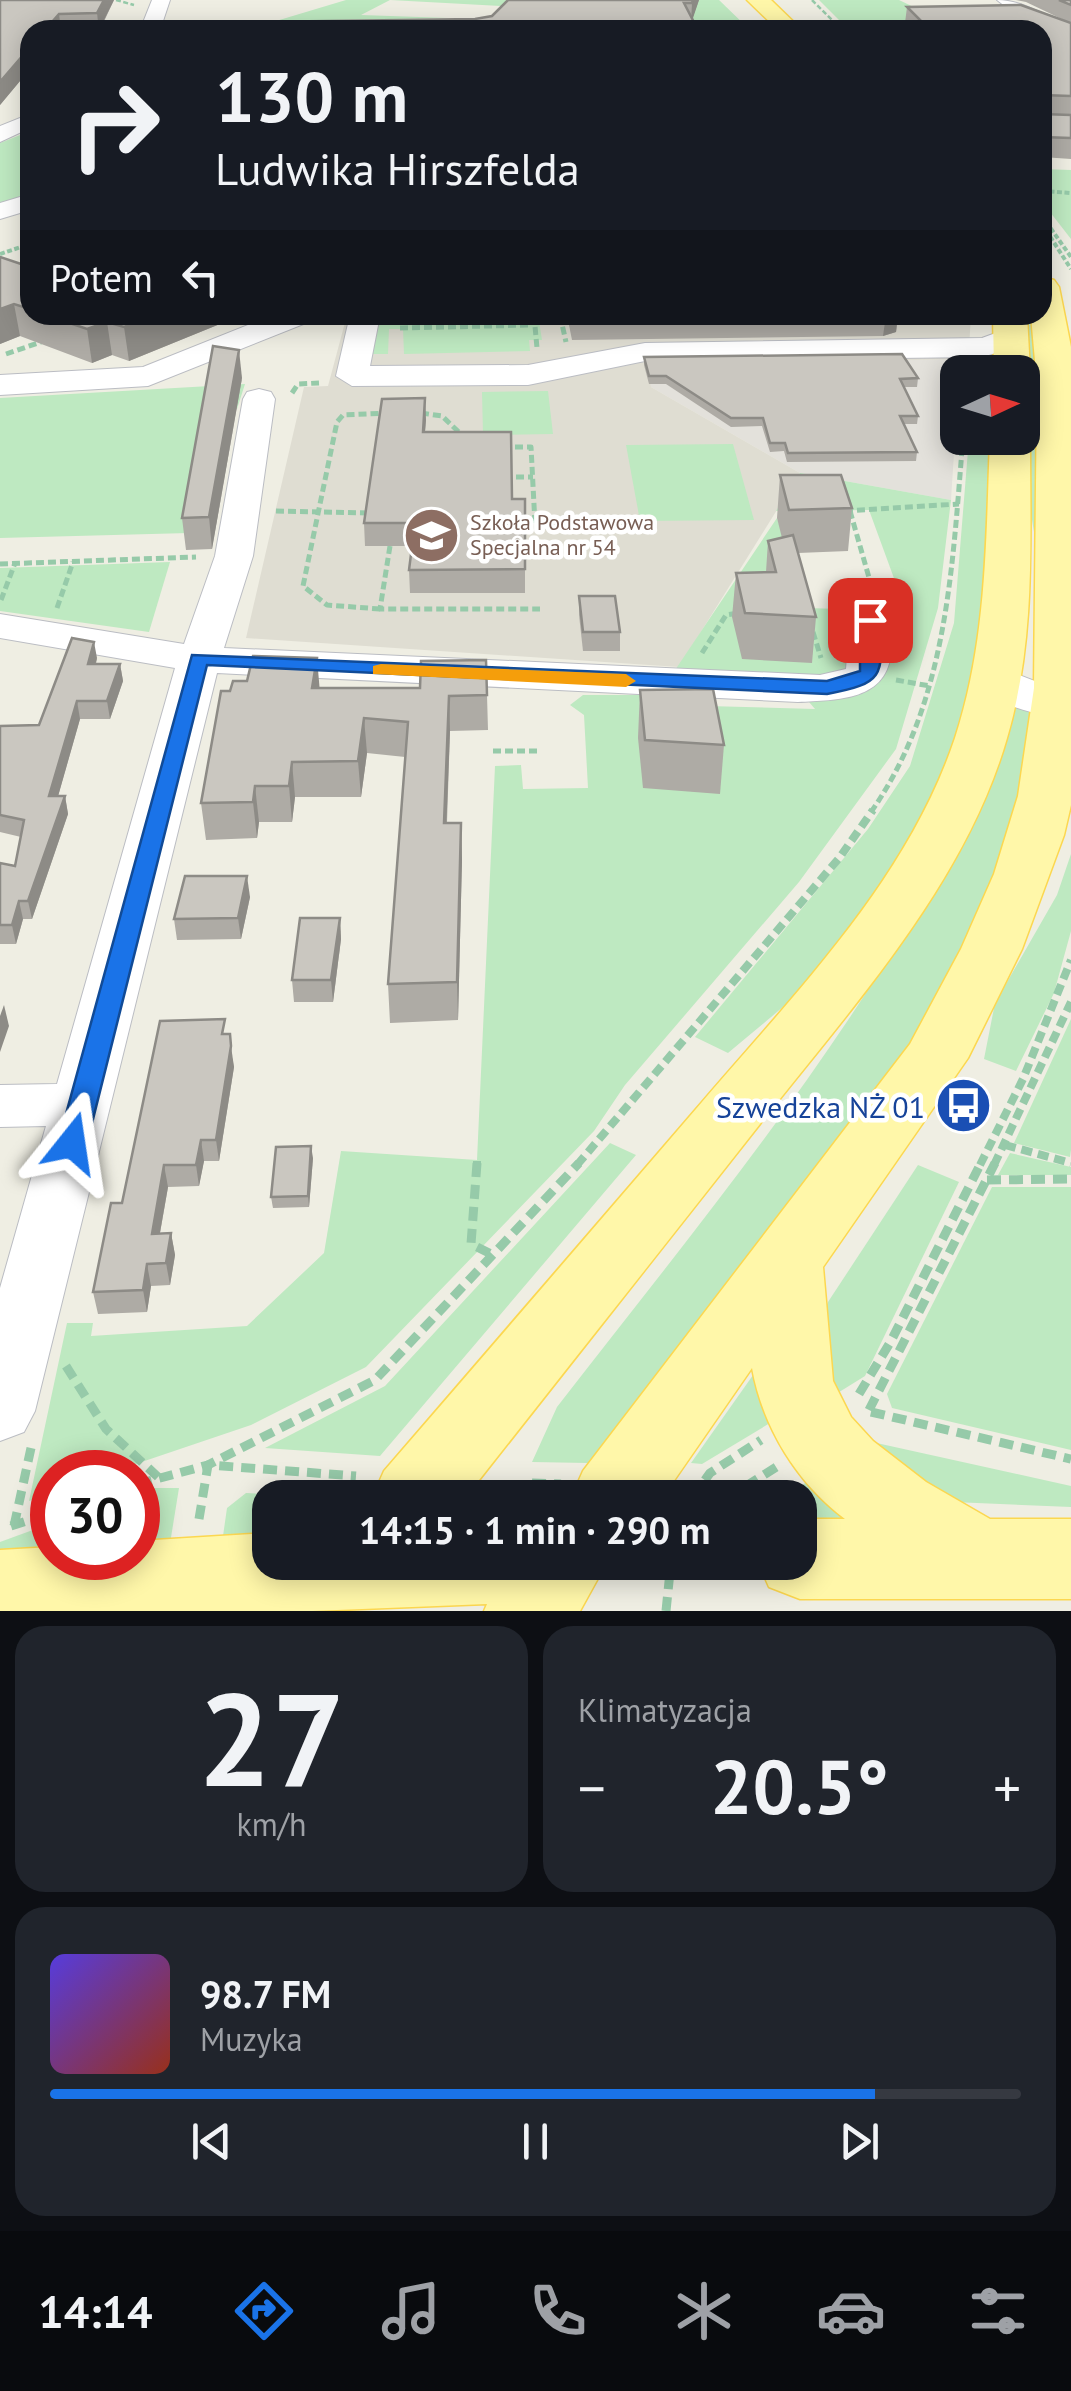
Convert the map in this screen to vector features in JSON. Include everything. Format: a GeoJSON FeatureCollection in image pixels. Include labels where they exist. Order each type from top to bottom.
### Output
{"type":"FeatureCollection","features":[{"type":"Feature","properties":{"kind":"main road"},"geometry":{"type":"LineString","coordinates":[[759,0],[808,13]]}},
{"type":"Feature","properties":{"kind":"main road"},"geometry":{"type":"LineString","coordinates":[[788,0],[808,13]]}},
{"type":"Feature","properties":{"kind":"main road"},"geometry":{"type":"LineString","coordinates":[[626,1480],[902,1108],[972,991],[1032,849],[1053,758],[1042,697],[1052,351],[1048,325]]}},
{"type":"Feature","properties":{"kind":"main road"},"geometry":{"type":"LineString","coordinates":[[1009,455],[1003,619],[1042,697]]}},
{"type":"Feature","properties":{"kind":"main road"},"geometry":{"type":"LineString","coordinates":[[391,1480],[889,916],[950,812],[991,704],[1042,697]]}},
{"type":"Feature","properties":{"kind":"main road"},"geometry":{"type":"LineString","coordinates":[[786,1265],[793,1379],[803,1413],[822,1442],[878,1496],[984,1561]]}},
{"type":"Feature","properties":{"kind":"main road"},"geometry":{"type":"LineString","coordinates":[[817,1559],[1071,1559]]}},
{"type":"Feature","properties":{"kind":"main road"},"geometry":{"type":"LineString","coordinates":[[528,1611],[551,1580]]}},
{"type":"Feature","properties":{"kind":"main road"},"geometry":{"type":"LineString","coordinates":[[0,1591],[344,1581]]}},
{"type":"Feature","properties":{"kind":"street"},"geometry":{"type":"LineString","coordinates":[[746,0],[759,0]]}},
{"type":"Feature","properties":{"kind":"street"},"geometry":{"type":"LineString","coordinates":[[1006,0],[1036,20]]}},
{"type":"Feature","properties":{"kind":"street"},"geometry":{"type":"LineString","coordinates":[[0,385],[148,376],[275,325]]}},
{"type":"Feature","properties":{"kind":"street"},"geometry":{"type":"LineString","coordinates":[[363,325],[352,376],[547,374],[645,352],[926,344],[972,332],[1011,348]]}},
{"type":"Feature","properties":{"kind":"street"},"geometry":{"type":"LineString","coordinates":[[0,1411],[199,659],[215,623],[275,403]]}},
{"type":"Feature","properties":{"kind":"street"},"geometry":{"type":"LineString","coordinates":[[0,626],[199,659],[798,689],[857,682],[868,674],[872,664],[871,604]]}},
{"type":"Feature","properties":{"kind":"street"},"geometry":{"type":"LineString","coordinates":[[0,1106],[83,1104]]}},
{"type":"Feature","properties":{"kind":"path"},"geometry":{"type":"LineString","coordinates":[[116,0],[138,6]]}},
{"type":"Feature","properties":{"kind":"path"},"geometry":{"type":"LineString","coordinates":[[1052,230],[1071,257]]}},
{"type":"Feature","properties":{"kind":"path"},"geometry":{"type":"LineString","coordinates":[[1052,240],[1071,269]]}},
{"type":"Feature","properties":{"kind":"path"},"geometry":{"type":"LineString","coordinates":[[400,328],[532,325],[535,340]]}},
{"type":"Feature","properties":{"kind":"path"},"geometry":{"type":"LineString","coordinates":[[0,356],[53,337]]}},
{"type":"Feature","properties":{"kind":"path"},"geometry":{"type":"LineString","coordinates":[[275,403],[298,384],[336,382]]}},
{"type":"Feature","properties":{"kind":"path"},"geometry":{"type":"LineString","coordinates":[[395,413],[343,414],[337,422],[303,586],[309,596],[329,607],[540,609]]}},
{"type":"Feature","properties":{"kind":"path"},"geometry":{"type":"LineString","coordinates":[[415,413],[442,416],[474,446]]}},
{"type":"Feature","properties":{"kind":"path"},"geometry":{"type":"LineString","coordinates":[[493,446],[531,447],[536,524]]}},
{"type":"Feature","properties":{"kind":"path"},"geometry":{"type":"LineString","coordinates":[[160,1477],[208,1465],[375,1380],[637,1098],[840,856],[898,772],[930,686],[949,611],[962,455]]}},
{"type":"Feature","properties":{"kind":"path"},"geometry":{"type":"LineString","coordinates":[[497,477],[533,477]]}},
{"type":"Feature","properties":{"kind":"path"},"geometry":{"type":"LineString","coordinates":[[835,511],[959,504]]}},
{"type":"Feature","properties":{"kind":"path"},"geometry":{"type":"LineString","coordinates":[[516,507],[534,507]]}},
{"type":"Feature","properties":{"kind":"path"},"geometry":{"type":"LineString","coordinates":[[276,511],[389,514]]}},
{"type":"Feature","properties":{"kind":"path"},"geometry":{"type":"LineString","coordinates":[[850,511],[871,604]]}},
{"type":"Feature","properties":{"kind":"path"},"geometry":{"type":"LineString","coordinates":[[380,609],[390,546]]}},
{"type":"Feature","properties":{"kind":"path"},"geometry":{"type":"LineString","coordinates":[[0,564],[234,556]]}},
{"type":"Feature","properties":{"kind":"path"},"geometry":{"type":"LineString","coordinates":[[52,622],[73,562]]}},
{"type":"Feature","properties":{"kind":"path"},"geometry":{"type":"LineString","coordinates":[[0,602],[15,564]]}},
{"type":"Feature","properties":{"kind":"path"},"geometry":{"type":"LineString","coordinates":[[682,683],[726,616],[756,610]]}},
{"type":"Feature","properties":{"kind":"path"},"geometry":{"type":"LineString","coordinates":[[798,689],[818,679],[824,667],[811,623]]}},
{"type":"Feature","properties":{"kind":"path"},"geometry":{"type":"LineString","coordinates":[[492,751],[541,751]]}},
{"type":"Feature","properties":{"kind":"path"},"geometry":{"type":"LineString","coordinates":[[891,1341],[1023,1078],[1071,960]]}},
{"type":"Feature","properties":{"kind":"path"},"geometry":{"type":"LineString","coordinates":[[859,1428],[987,1180],[1071,1002]]}},
{"type":"Feature","properties":{"kind":"path"},"geometry":{"type":"LineString","coordinates":[[1004,1145],[1071,1163]]}},
{"type":"Feature","properties":{"kind":"path"},"geometry":{"type":"LineString","coordinates":[[478,1160],[471,1244],[493,1255]]}},
{"type":"Feature","properties":{"kind":"path"},"geometry":{"type":"LineString","coordinates":[[987,1180],[1071,1179]]}},
{"type":"Feature","properties":{"kind":"path"},"geometry":{"type":"LineString","coordinates":[[54,1348],[106,1429],[129,1450]]}},
{"type":"Feature","properties":{"kind":"path"},"geometry":{"type":"LineString","coordinates":[[851,1406],[1071,1459]]}},
{"type":"Feature","properties":{"kind":"path"},"geometry":{"type":"LineString","coordinates":[[756,1480],[786,1461]]}},
{"type":"Feature","properties":{"kind":"path"},"geometry":{"type":"LineString","coordinates":[[208,1465],[335,1480]]}},
{"type":"Feature","properties":{"kind":"path"},"geometry":{"type":"LineString","coordinates":[[198,1529],[208,1465]]}},
{"type":"Feature","properties":{"kind":"path"},"geometry":{"type":"LineString","coordinates":[[0,1530],[30,1520]]}},
{"type":"Feature","properties":{"kind":"path"},"geometry":{"type":"LineString","coordinates":[[666,1611],[669,1580]]}},
{"type":"Feature","properties":{"kind":"shaded area"},"geometry":{"type":"Polygon","coordinates":[[[344,325],[970,325],[969,348],[963,355],[940,355],[940,359],[647,366],[651,387],[800,473],[679,667],[246,638],[304,387],[328,386],[344,325]]]}},
{"type":"Feature","properties":{"kind":"shaded area"},"geometry":{"type":"Polygon","coordinates":[[[940,359],[940,455],[954,455],[951,500],[800,473],[651,387],[638,387],[636,366],[940,359]]]}},
{"type":"Feature","properties":{"kind":"green space"},"geometry":{"type":"Polygon","coordinates":[[[346,0],[390,0],[361,15],[448,18],[333,20],[279,20],[346,0]]]}},
{"type":"Feature","properties":{"kind":"green space"},"geometry":{"type":"Polygon","coordinates":[[[390,0],[719,0],[740,20],[690,20],[690,16],[390,0]]]}},
{"type":"Feature","properties":{"kind":"green space"},"geometry":{"type":"Polygon","coordinates":[[[819,0],[899,0],[941,20],[839,20],[819,0]]]}},
{"type":"Feature","properties":{"kind":"green space"},"geometry":{"type":"Polygon","coordinates":[[[20,135],[20,195],[0,203],[0,143],[20,135]]]}},
{"type":"Feature","properties":{"kind":"green space"},"geometry":{"type":"Polygon","coordinates":[[[1052,169],[1071,170],[1071,239],[1052,215],[1052,169]]]}},
{"type":"Feature","properties":{"kind":"green space"},"geometry":{"type":"Polygon","coordinates":[[[374,325],[540,325],[542,340],[529,340],[530,351],[404,354],[403,329],[389,329],[388,354],[367,354],[374,325]]]}},
{"type":"Feature","properties":{"kind":"green space"},"geometry":{"type":"Polygon","coordinates":[[[1025,325],[1036,325],[1037,355],[1026,355],[1025,325]]]}},
{"type":"Feature","properties":{"kind":"green space"},"geometry":{"type":"Polygon","coordinates":[[[245,384],[237,409],[210,411],[189,533],[0,538],[0,398],[245,384]]]}},
{"type":"Feature","properties":{"kind":"green space"},"geometry":{"type":"Polygon","coordinates":[[[548,391],[553,434],[483,435],[482,392],[548,391]]]}},
{"type":"Feature","properties":{"kind":"green space"},"geometry":{"type":"Polygon","coordinates":[[[733,444],[754,520],[640,521],[626,445],[733,444]]]}},
{"type":"Feature","properties":{"kind":"green space"},"geometry":{"type":"Polygon","coordinates":[[[968,455],[992,455],[987,574],[969,701],[960,736],[927,812],[856,924],[808,983],[728,1053],[695,1037],[868,829],[910,766],[954,623],[968,455]]]}},
{"type":"Feature","properties":{"kind":"green space"},"geometry":{"type":"Polygon","coordinates":[[[1027,455],[1039,455],[1040,538],[1035,538],[1028,495],[1027,455]]]}},
{"type":"Feature","properties":{"kind":"green space"},"geometry":{"type":"Polygon","coordinates":[[[800,473],[951,500],[938,608],[896,749],[799,882],[625,1085],[594,1131],[366,1367],[251,1425],[160,1456],[160,1450],[40,1450],[67,1323],[93,1323],[91,1336],[247,1326],[324,1253],[341,1151],[477,1160],[495,766],[521,765],[523,789],[588,788],[584,715],[570,705],[583,695],[669,695],[670,705],[815,709],[798,689],[667,682],[777,518],[807,608],[906,611],[869,510],[776,511],[800,473]]]}},
{"type":"Feature","properties":{"kind":"green space"},"geometry":{"type":"Polygon","coordinates":[[[170,562],[149,632],[0,611],[0,568],[170,562]]]}},
{"type":"Feature","properties":{"kind":"green space"},"geometry":{"type":"Polygon","coordinates":[[[1011,695],[1040,712],[1014,828],[1000,873],[956,971],[913,1045],[810,1191],[588,1463],[532,1462],[557,1407],[750,1158],[884,964],[950,849],[1011,695]]]}},
{"type":"Feature","properties":{"kind":"green space"},"geometry":{"type":"Polygon","coordinates":[[[1071,854],[1071,931],[1054,993],[1016,1071],[984,1059],[995,1003],[1057,895],[1071,854]]]}},
{"type":"Feature","properties":{"kind":"green space"},"geometry":{"type":"Polygon","coordinates":[[[1071,1019],[1071,1150],[1070,1157],[1014,1143],[1071,1019]]]}},
{"type":"Feature","properties":{"kind":"green space"},"geometry":{"type":"Polygon","coordinates":[[[610,1143],[636,1155],[380,1456],[265,1448],[385,1386],[610,1143]]]}},
{"type":"Feature","properties":{"kind":"green space"},"geometry":{"type":"Polygon","coordinates":[[[1010,1153],[1071,1167],[1071,1175],[998,1175],[1010,1153]]]}},
{"type":"Feature","properties":{"kind":"green space"},"geometry":{"type":"Polygon","coordinates":[[[918,1165],[959,1182],[865,1376],[836,1394],[819,1376],[822,1318],[828,1302],[918,1165]]]}},
{"type":"Feature","properties":{"kind":"green space"},"geometry":{"type":"Polygon","coordinates":[[[992,1187],[1071,1187],[1071,1450],[892,1408],[887,1394],[992,1187]]]}},
{"type":"Feature","properties":{"kind":"green space"},"geometry":{"type":"Polygon","coordinates":[[[765,1358],[780,1417],[702,1464],[691,1463],[765,1358]]]}},
{"type":"Feature","properties":{"kind":"green space"},"geometry":{"type":"Polygon","coordinates":[[[872,1442],[1071,1486],[1071,1507],[953,1502],[911,1487],[872,1442]]]}},
{"type":"Feature","properties":{"kind":"green space"},"geometry":{"type":"Polygon","coordinates":[[[817,1474],[882,1525],[817,1527],[817,1480],[809,1480],[817,1474]]]}},
{"type":"Feature","properties":{"kind":"green space"},"geometry":{"type":"Polygon","coordinates":[[[160,1488],[179,1488],[168,1556],[160,1556],[160,1488]]]}},
{"type":"Feature","properties":{"kind":"green space"},"geometry":{"type":"Polygon","coordinates":[[[246,1493],[252,1493],[252,1542],[221,1550],[227,1508],[246,1493]]]}},
{"type":"Feature","properties":{"kind":"green space"},"geometry":{"type":"Polygon","coordinates":[[[30,1531],[30,1561],[0,1550],[0,1542],[30,1531]]]}},
{"type":"Feature","properties":{"kind":"building"},"geometry":{"type":"Polygon","coordinates":[[[0,0],[104,0],[97,13],[59,14],[54,20],[20,20],[20,59],[0,82],[0,0]]]}},
{"type":"Feature","properties":{"kind":"building"},"geometry":{"type":"Polygon","coordinates":[[[508,0],[693,0],[684,3],[693,20],[400,20],[492,16],[508,0]]]}},
{"type":"Feature","properties":{"kind":"building"},"geometry":{"type":"Polygon","coordinates":[[[1021,5],[1071,23],[1071,96],[1052,95],[1052,20],[920,20],[907,7],[1021,5]]]}},
{"type":"Feature","properties":{"kind":"building"},"geometry":{"type":"Polygon","coordinates":[[[1052,114],[1071,115],[1071,138],[1052,137],[1052,114]]]}},
{"type":"Feature","properties":{"kind":"building"},"geometry":{"type":"Polygon","coordinates":[[[0,257],[20,264],[20,306],[0,309],[0,257]]]}},
{"type":"Feature","properties":{"kind":"building"},"geometry":{"type":"Polygon","coordinates":[[[213,346],[239,350],[209,517],[182,518],[213,346]]]}},
{"type":"Feature","properties":{"kind":"building"},"geometry":{"type":"Polygon","coordinates":[[[902,354],[918,378],[900,379],[918,416],[900,416],[917,452],[788,453],[785,443],[770,443],[763,418],[731,418],[666,376],[649,376],[644,357],[902,354]]]}},
{"type":"Feature","properties":{"kind":"building"},"geometry":{"type":"Polygon","coordinates":[[[425,398],[423,432],[511,432],[512,499],[525,499],[525,569],[409,570],[415,523],[364,523],[382,399],[425,398]]]}},
{"type":"Feature","properties":{"kind":"building"},"geometry":{"type":"Polygon","coordinates":[[[780,475],[841,475],[852,508],[789,510],[780,475]]]}},
{"type":"Feature","properties":{"kind":"building"},"geometry":{"type":"Polygon","coordinates":[[[793,535],[816,617],[745,613],[736,573],[776,572],[768,541],[793,535]]]}},
{"type":"Feature","properties":{"kind":"building"},"geometry":{"type":"Polygon","coordinates":[[[579,596],[615,596],[620,632],[583,632],[579,596]]]}},
{"type":"Feature","properties":{"kind":"building"},"geometry":{"type":"Polygon","coordinates":[[[72,638],[94,642],[88,664],[120,664],[107,701],[77,701],[49,796],[65,796],[28,901],[19,901],[12,925],[0,925],[0,863],[15,866],[24,820],[0,815],[0,726],[39,725],[72,638]]]}},
{"type":"Feature","properties":{"kind":"building"},"geometry":{"type":"Polygon","coordinates":[[[253,656],[317,658],[312,688],[420,688],[421,661],[486,660],[487,695],[449,696],[444,823],[461,823],[457,982],[388,984],[408,722],[364,718],[358,761],[292,762],[289,786],[255,786],[253,802],[201,803],[221,691],[230,691],[233,681],[247,681],[253,656]]]}},
{"type":"Feature","properties":{"kind":"building"},"geometry":{"type":"Polygon","coordinates":[[[713,689],[724,745],[645,740],[640,690],[713,689]]]}},
{"type":"Feature","properties":{"kind":"building"},"geometry":{"type":"Polygon","coordinates":[[[185,876],[247,876],[238,918],[174,919],[185,876]]]}},
{"type":"Feature","properties":{"kind":"building"},"geometry":{"type":"Polygon","coordinates":[[[300,918],[340,918],[331,980],[292,980],[300,918]]]}},
{"type":"Feature","properties":{"kind":"building"},"geometry":{"type":"Polygon","coordinates":[[[225,1019],[222,1034],[230,1034],[231,1046],[216,1140],[201,1140],[196,1165],[164,1165],[152,1234],[171,1233],[166,1263],[147,1264],[143,1290],[93,1292],[111,1203],[122,1203],[160,1021],[225,1019]]]}},
{"type":"Feature","properties":{"kind":"building"},"geometry":{"type":"Polygon","coordinates":[[[311,1146],[308,1196],[271,1197],[276,1147],[311,1146]]]}},
{"type":"Feature","properties":{"kind":"slow traffic"},"geometry":{"type":"LineString","coordinates":[[381,670],[626,681]]}},
{"type":"Feature","properties":{"kind":"place","name":"Szkoła Podstawowa Specjalna nr 54"},"geometry":{"type":"Point","coordinates":[431,535]}},
{"type":"Feature","properties":{"kind":"place","name":"Szwedzka NŻ 01"},"geometry":{"type":"Point","coordinates":[964,1106]}},
{"type":"Feature","properties":{"kind":"route"},"geometry":{"type":"LineString","coordinates":[[72,1143],[199,659],[407,672],[827,688],[857,682],[868,674],[872,664],[870,620]]}}]}
